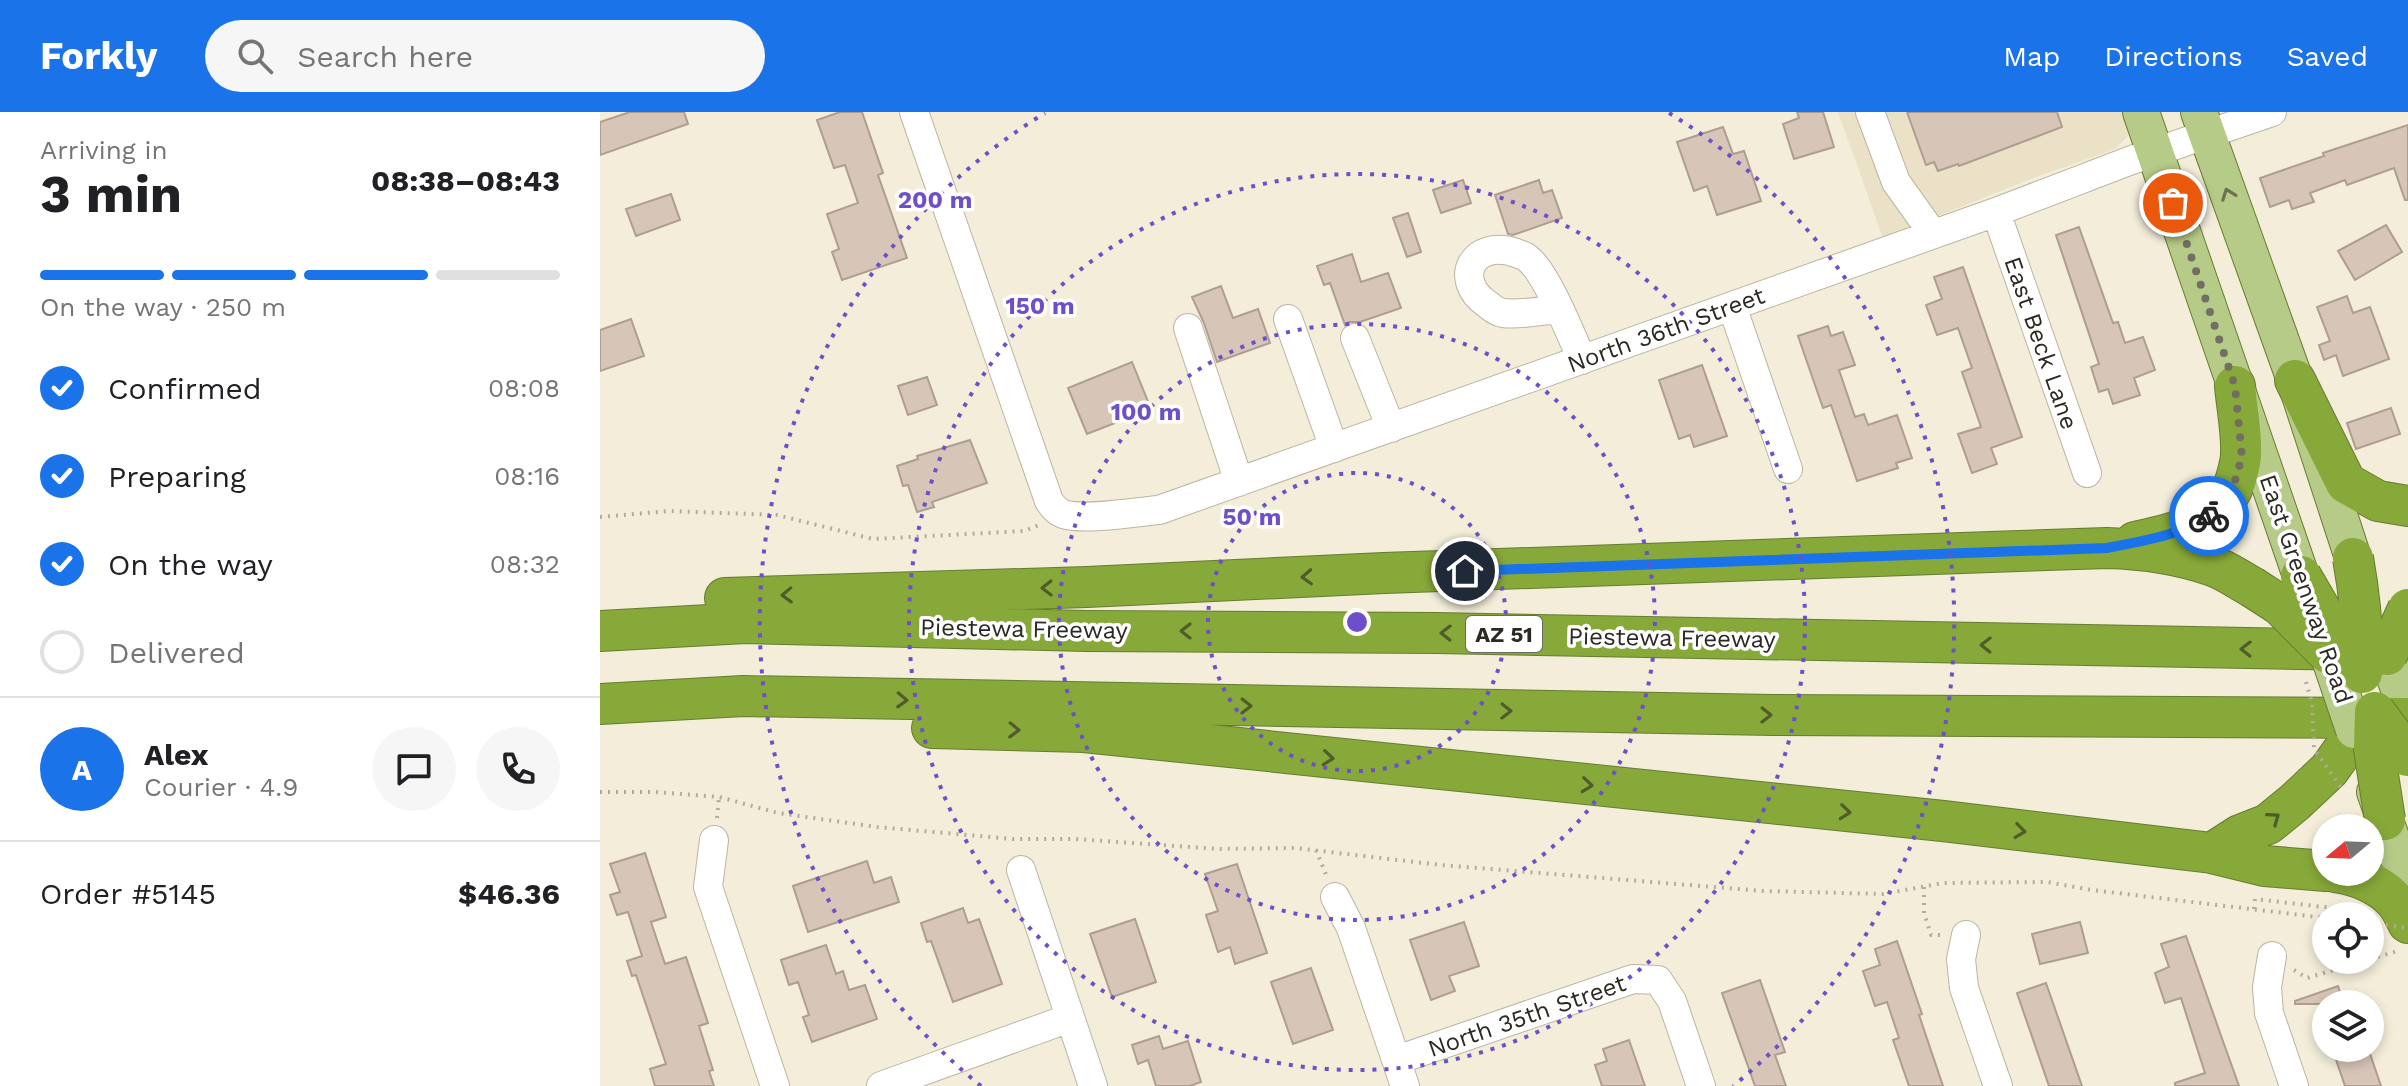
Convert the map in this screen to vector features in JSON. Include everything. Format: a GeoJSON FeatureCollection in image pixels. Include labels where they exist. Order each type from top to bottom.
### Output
{"type":"FeatureCollection","features":[{"type":"Feature","properties":{"kind":"highway"},"geometry":{"type":"LineString","coordinates":[[2295,380],[2346,483],[2378,501],[2408,506]]}},
{"type":"Feature","properties":{"kind":"highway"},"geometry":{"type":"LineString","coordinates":[[2107,548],[2194,526],[2213,514],[2225,501],[2242,457],[2235,386]]}},
{"type":"Feature","properties":{"kind":"highway"},"geometry":{"type":"LineString","coordinates":[[600,604],[1384,573],[2137,549],[2216,567],[2252,587],[2280,605],[2316,663],[2385,696]]}},
{"type":"Feature","properties":{"kind":"highway"},"geometry":{"type":"LineString","coordinates":[[2353,558],[2362,606],[2364,641],[2408,756]]}},
{"type":"Feature","properties":{"kind":"highway"},"geometry":{"type":"LineString","coordinates":[[2301,576],[2333,631],[2385,696]]}},
{"type":"Feature","properties":{"kind":"highway"},"geometry":{"type":"LineString","coordinates":[[2385,820],[2374,749],[2408,609]]}},
{"type":"Feature","properties":{"kind":"highway","name":"Piestewa Freeway"},"geometry":{"type":"LineString","coordinates":[[600,631],[745,623],[1086,631],[1436,633],[2385,696]]}},
{"type":"Feature","properties":{"kind":"highway"},"geometry":{"type":"LineString","coordinates":[[600,704],[743,696],[1773,715],[2385,696]]}},
{"type":"Feature","properties":{"kind":"highway"},"geometry":{"type":"LineString","coordinates":[[2212,853],[2240,835],[2268,824],[2336,780],[2344,749],[2385,696]]}},
{"type":"Feature","properties":{"kind":"highway"},"geometry":{"type":"LineString","coordinates":[[600,714],[1084,732],[1943,821],[2212,853],[2265,866],[2312,870]]}},
{"type":"Feature","properties":{"kind":"highway"},"geometry":{"type":"LineString","coordinates":[[2373,886],[2397,902],[2408,926]]}},
{"type":"Feature","properties":{"kind":"main road","name":"East Greenway Road"},"geometry":{"type":"LineString","coordinates":[[2141,112],[2301,576],[2316,663]]}},
{"type":"Feature","properties":{"kind":"main road"},"geometry":{"type":"LineString","coordinates":[[2203,123],[2295,380],[2353,558]]}},
{"type":"Feature","properties":{"kind":"main road"},"geometry":{"type":"LineString","coordinates":[[2385,820],[2408,885]]}},
{"type":"Feature","properties":{"kind":"street"},"geometry":{"type":"LineString","coordinates":[[914,112],[1046,493],[1055,510]]}},
{"type":"Feature","properties":{"kind":"street"},"geometry":{"type":"LineString","coordinates":[[1870,112],[1896,182],[1933,234]]}},
{"type":"Feature","properties":{"kind":"street","name":"North 36th Street"},"geometry":{"type":"LineString","coordinates":[[1055,510],[1078,516],[1159,510],[1996,212],[2155,152],[2203,123],[2272,112]]}},
{"type":"Feature","properties":{"kind":"street","name":"East Beck Lane"},"geometry":{"type":"LineString","coordinates":[[1996,212],[2087,473]]}},
{"type":"Feature","properties":{"kind":"street"},"geometry":{"type":"LineString","coordinates":[[1732,306],[1788,469]]}},
{"type":"Feature","properties":{"kind":"street"},"geometry":{"type":"LineString","coordinates":[[1558,309],[1582,360]]}},
{"type":"Feature","properties":{"kind":"street"},"geometry":{"type":"LineString","coordinates":[[1288,319],[1334,448]]}},
{"type":"Feature","properties":{"kind":"street"},"geometry":{"type":"LineString","coordinates":[[1188,328],[1239,482]]}},
{"type":"Feature","properties":{"kind":"street"},"geometry":{"type":"LineString","coordinates":[[1355,338],[1391,428]]}},
{"type":"Feature","properties":{"kind":"street"},"geometry":{"type":"LineString","coordinates":[[714,840],[708,887],[775,1086]]}},
{"type":"Feature","properties":{"kind":"street"},"geometry":{"type":"LineString","coordinates":[[1021,870],[1093,1086]]}},
{"type":"Feature","properties":{"kind":"street"},"geometry":{"type":"LineString","coordinates":[[1335,897],[1351,928],[1401,1073]]}},
{"type":"Feature","properties":{"kind":"street"},"geometry":{"type":"LineString","coordinates":[[1966,935],[1961,959],[1964,988],[1998,1086]]}},
{"type":"Feature","properties":{"kind":"street"},"geometry":{"type":"LineString","coordinates":[[2272,956],[2267,987],[2269,1013],[2294,1086]]}},
{"type":"Feature","properties":{"kind":"street","name":"North 35th Street"},"geometry":{"type":"LineString","coordinates":[[1401,1073],[1633,979],[1658,980],[1672,1001],[1701,1086]]}},
{"type":"Feature","properties":{"kind":"street"},"geometry":{"type":"LineString","coordinates":[[881,1086],[1070,1018]]}},
{"type":"Feature","properties":{"kind":"path"},"geometry":{"type":"LineString","coordinates":[[600,517],[669,511],[777,515],[873,539],[1024,531],[1036,528],[1055,510]]}},
{"type":"Feature","properties":{"kind":"path"},"geometry":{"type":"LineString","coordinates":[[2316,663],[2312,703],[2314,749],[2336,780]]}},
{"type":"Feature","properties":{"kind":"path"},"geometry":{"type":"LineString","coordinates":[[600,792],[719,797],[778,813],[877,827],[1013,839],[1076,839],[1218,849],[1295,848],[1441,865],[1763,891],[1883,894],[1943,883],[2047,882],[2312,916]]}},
{"type":"Feature","properties":{"kind":"path"},"geometry":{"type":"LineString","coordinates":[[1924,887],[1924,913]]}},
{"type":"Feature","properties":{"kind":"path"},"geometry":{"type":"LineString","coordinates":[[2254,909],[2255,899],[2312,905]]}},
{"type":"Feature","properties":{"kind":"path"},"geometry":{"type":"LineString","coordinates":[[2384,924],[2408,926]]}},
{"type":"Feature","properties":{"kind":"path"},"geometry":{"type":"LineString","coordinates":[[2384,955],[2408,948]]}},
{"type":"Feature","properties":{"kind":"path"},"geometry":{"type":"LineString","coordinates":[[2272,956],[2307,978],[2321,974]]}},
{"type":"Feature","properties":{"kind":"shaded area"},"geometry":{"type":"Polygon","coordinates":[[[1838,112],[2128,112],[2129,130],[2127,137],[2115,149],[1883,238],[1838,112]]]}},
{"type":"Feature","properties":{"kind":"building"},"geometry":{"type":"Polygon","coordinates":[[[630,112],[684,112],[688,124],[600,155],[600,122],[630,112]]]}},
{"type":"Feature","properties":{"kind":"building"},"geometry":{"type":"Polygon","coordinates":[[[840,112],[862,112],[883,173],[878,175],[907,258],[842,280],[832,252],[839,249],[827,214],[858,203],[845,165],[834,168],[817,120],[840,112]]]}},
{"type":"Feature","properties":{"kind":"building"},"geometry":{"type":"Polygon","coordinates":[[[1797,112],[1823,112],[1834,147],[1794,159],[1783,124],[1799,118],[1797,112]]]}},
{"type":"Feature","properties":{"kind":"building"},"geometry":{"type":"Polygon","coordinates":[[[1907,112],[2057,112],[2062,127],[1938,171],[1934,162],[1926,165],[1907,112]]]}},
{"type":"Feature","properties":{"kind":"building"},"geometry":{"type":"Polygon","coordinates":[[[2408,125],[2408,200],[2405,200],[2394,168],[2347,185],[2345,180],[2310,193],[2314,202],[2292,209],[2289,200],[2270,207],[2260,178],[2408,125]]]}},
{"type":"Feature","properties":{"kind":"building"},"geometry":{"type":"Polygon","coordinates":[[[1723,127],[1733,154],[1744,151],[1761,201],[1717,215],[1707,186],[1694,191],[1677,142],[1723,127]]]}},
{"type":"Feature","properties":{"kind":"building"},"geometry":{"type":"Polygon","coordinates":[[[1463,180],[1471,203],[1441,213],[1433,190],[1463,180]]]}},
{"type":"Feature","properties":{"kind":"building"},"geometry":{"type":"Polygon","coordinates":[[[1539,180],[1543,193],[1552,190],[1562,218],[1508,234],[1495,195],[1539,180]]]}},
{"type":"Feature","properties":{"kind":"building"},"geometry":{"type":"Polygon","coordinates":[[[671,194],[680,220],[636,236],[626,209],[671,194]]]}},
{"type":"Feature","properties":{"kind":"building"},"geometry":{"type":"Polygon","coordinates":[[[1408,213],[1421,252],[1407,257],[1393,218],[1408,213]]]}},
{"type":"Feature","properties":{"kind":"building"},"geometry":{"type":"Polygon","coordinates":[[[2386,225],[2402,252],[2355,280],[2338,251],[2386,225]]]}},
{"type":"Feature","properties":{"kind":"building"},"geometry":{"type":"Polygon","coordinates":[[[2079,227],[2113,323],[2118,322],[2125,343],[2143,337],[2155,370],[2134,378],[2140,395],[2113,404],[2108,389],[2099,392],[2091,367],[2099,364],[2056,235],[2079,227]]]}},
{"type":"Feature","properties":{"kind":"building"},"geometry":{"type":"Polygon","coordinates":[[[1352,254],[1361,282],[1388,273],[1401,308],[1345,325],[1330,283],[1324,285],[1317,266],[1352,254]]]}},
{"type":"Feature","properties":{"kind":"building"},"geometry":{"type":"Polygon","coordinates":[[[1963,267],[2022,437],[1991,448],[1997,464],[1972,473],[1958,434],[1981,427],[1962,372],[1972,368],[1958,328],[1937,335],[1926,305],[1942,299],[1934,277],[1963,267]]]}},
{"type":"Feature","properties":{"kind":"building"},"geometry":{"type":"Polygon","coordinates":[[[1221,286],[1233,318],[1258,309],[1270,343],[1217,362],[1192,297],[1221,286]]]}},
{"type":"Feature","properties":{"kind":"building"},"geometry":{"type":"Polygon","coordinates":[[[2347,296],[2353,313],[2370,307],[2389,359],[2343,376],[2336,355],[2324,360],[2319,345],[2330,341],[2317,307],[2347,296]]]}},
{"type":"Feature","properties":{"kind":"building"},"geometry":{"type":"Polygon","coordinates":[[[631,319],[644,356],[600,371],[600,330],[631,319]]]}},
{"type":"Feature","properties":{"kind":"building"},"geometry":{"type":"Polygon","coordinates":[[[1828,326],[1831,336],[1843,332],[1855,365],[1839,370],[1855,417],[1864,414],[1868,425],[1897,415],[1912,458],[1896,463],[1898,468],[1857,481],[1831,405],[1823,408],[1798,336],[1828,326]]]}},
{"type":"Feature","properties":{"kind":"building"},"geometry":{"type":"Polygon","coordinates":[[[1132,362],[1151,409],[1087,434],[1068,388],[1132,362]]]}},
{"type":"Feature","properties":{"kind":"building"},"geometry":{"type":"Polygon","coordinates":[[[1702,365],[1727,436],[1694,447],[1690,435],[1679,439],[1659,380],[1702,365]]]}},
{"type":"Feature","properties":{"kind":"building"},"geometry":{"type":"Polygon","coordinates":[[[927,377],[937,405],[908,415],[898,386],[927,377]]]}},
{"type":"Feature","properties":{"kind":"building"},"geometry":{"type":"Polygon","coordinates":[[[2391,408],[2400,434],[2356,449],[2347,423],[2391,408]]]}},
{"type":"Feature","properties":{"kind":"building"},"geometry":{"type":"Polygon","coordinates":[[[970,440],[987,483],[932,502],[934,507],[917,512],[908,485],[903,486],[897,466],[918,459],[917,456],[970,440]]]}},
{"type":"Feature","properties":{"kind":"building"},"geometry":{"type":"Polygon","coordinates":[[[645,853],[666,917],[651,922],[665,964],[686,957],[708,1023],[699,1026],[713,1070],[709,1071],[714,1086],[655,1086],[650,1069],[666,1064],[636,975],[632,976],[627,961],[642,956],[628,912],[617,915],[610,895],[620,892],[610,864],[645,853]]]}},
{"type":"Feature","properties":{"kind":"building"},"geometry":{"type":"Polygon","coordinates":[[[867,861],[874,883],[891,877],[899,902],[808,932],[793,886],[867,861]]]}},
{"type":"Feature","properties":{"kind":"building"},"geometry":{"type":"Polygon","coordinates":[[[1237,864],[1267,953],[1235,964],[1230,947],[1218,952],[1206,915],[1218,911],[1205,874],[1237,864]]]}},
{"type":"Feature","properties":{"kind":"building"},"geometry":{"type":"Polygon","coordinates":[[[963,908],[968,923],[979,919],[1002,984],[953,1002],[931,941],[927,942],[921,923],[963,908]]]}},
{"type":"Feature","properties":{"kind":"building"},"geometry":{"type":"Polygon","coordinates":[[[1135,919],[1156,982],[1112,997],[1090,934],[1135,919]]]}},
{"type":"Feature","properties":{"kind":"building"},"geometry":{"type":"Polygon","coordinates":[[[1464,922],[1479,966],[1449,976],[1455,991],[1431,1000],[1410,940],[1464,922]]]}},
{"type":"Feature","properties":{"kind":"building"},"geometry":{"type":"Polygon","coordinates":[[[2080,922],[2088,953],[2040,964],[2032,934],[2080,922]]]}},
{"type":"Feature","properties":{"kind":"building"},"geometry":{"type":"Polygon","coordinates":[[[2186,936],[2239,1086],[2175,1086],[2175,1083],[2205,1073],[2181,998],[2165,1003],[2155,973],[2169,967],[2161,944],[2186,936]]]}},
{"type":"Feature","properties":{"kind":"building"},"geometry":{"type":"Polygon","coordinates":[[[1897,941],[1943,1086],[1909,1086],[1893,1040],[1899,1038],[1887,1002],[1875,1006],[1863,971],[1880,965],[1875,949],[1897,941]]]}},
{"type":"Feature","properties":{"kind":"building"},"geometry":{"type":"Polygon","coordinates":[[[826,945],[836,974],[843,971],[849,990],[865,985],[877,1019],[812,1042],[803,1017],[809,1015],[798,982],[789,985],[781,960],[826,945]]]}},
{"type":"Feature","properties":{"kind":"building"},"geometry":{"type":"Polygon","coordinates":[[[1311,968],[1333,1030],[1293,1044],[1271,982],[1311,968]]]}},
{"type":"Feature","properties":{"kind":"building"},"geometry":{"type":"Polygon","coordinates":[[[1760,980],[1785,1052],[1775,1055],[1786,1086],[1755,1086],[1722,993],[1760,980]]]}},
{"type":"Feature","properties":{"kind":"building"},"geometry":{"type":"Polygon","coordinates":[[[2046,983],[2082,1086],[2049,1086],[2017,993],[2046,983]]]}},
{"type":"Feature","properties":{"kind":"building"},"geometry":{"type":"Polygon","coordinates":[[[2312,995],[2312,1004],[2295,1004],[2295,1001],[2312,995]]]}},
{"type":"Feature","properties":{"kind":"building"},"geometry":{"type":"Polygon","coordinates":[[[1159,1036],[1163,1049],[1188,1041],[1201,1082],[1190,1086],[1156,1086],[1148,1060],[1138,1064],[1132,1045],[1159,1036]]]}},
{"type":"Feature","properties":{"kind":"building"},"geometry":{"type":"Polygon","coordinates":[[[1629,1040],[1645,1086],[1602,1086],[1595,1065],[1607,1061],[1603,1049],[1629,1040]]]}},
{"type":"Feature","properties":{"kind":"building"},"geometry":{"type":"Polygon","coordinates":[[[2337,1062],[2373,1062],[2381,1086],[2345,1086],[2337,1062]]]}},
{"type":"Feature","properties":{"kind":"way so far"},"geometry":{"type":"LineString","coordinates":[[2173,203],[2235,386],[2242,457],[2225,501],[2209,516]]}},
{"type":"Feature","properties":{"kind":"route"},"geometry":{"type":"LineString","coordinates":[[1465,571],[2107,548],[2174,533],[2194,526],[2209,516]]}}]}
